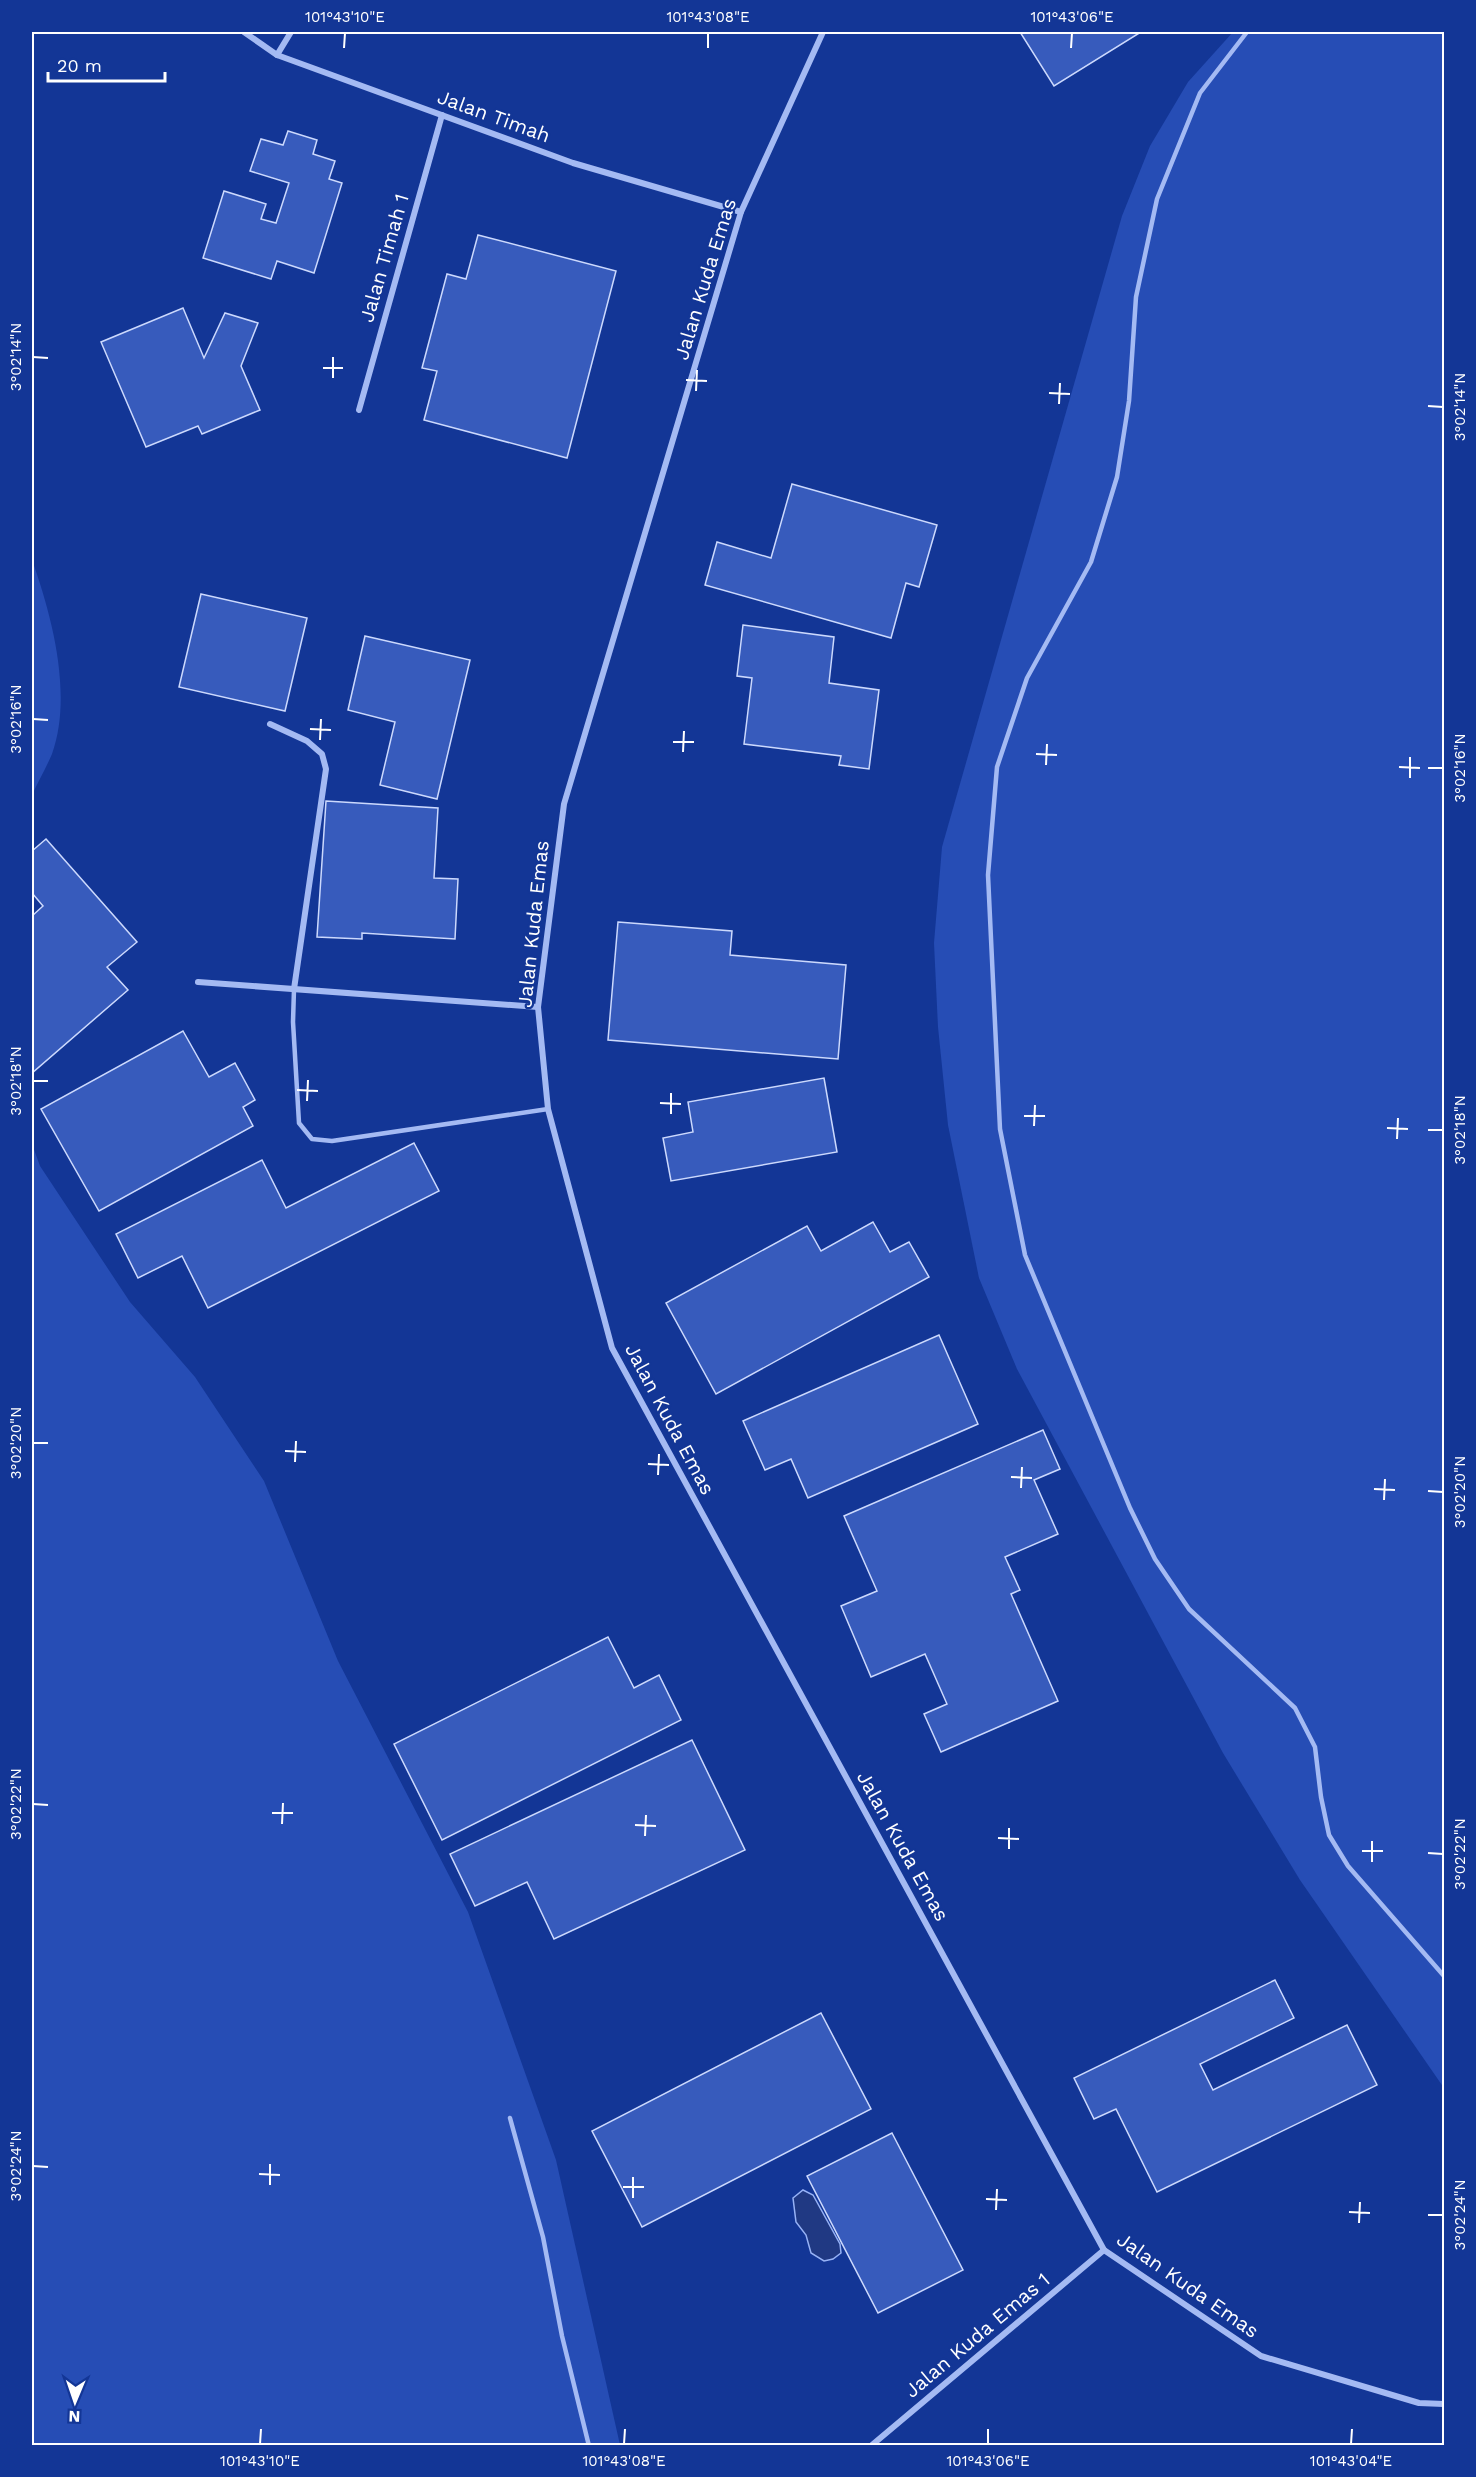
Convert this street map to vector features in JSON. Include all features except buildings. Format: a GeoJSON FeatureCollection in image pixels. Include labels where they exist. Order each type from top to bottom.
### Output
{"type":"FeatureCollection","features":[{"type":"Feature","properties":{"kind":"street","name":"Jalan Timah"},"geometry":{"type":"LineString","coordinates":[[244,32],[277,55],[573,163],[741,212]]}},
{"type":"Feature","properties":{"kind":"street"},"geometry":{"type":"LineString","coordinates":[[277,55],[291,32]]}},
{"type":"Feature","properties":{"kind":"street","name":"Jalan Kuda Emas"},"geometry":{"type":"LineString","coordinates":[[822,32],[741,212],[564,804],[538,1007],[548,1109],[612,1348],[1104,2250],[1261,2356],[1419,2403],[1444,2404]]}},
{"type":"Feature","properties":{"kind":"street","name":"Jalan Timah 1"},"geometry":{"type":"LineString","coordinates":[[359,410],[442,115]]}},
{"type":"Feature","properties":{"kind":"street"},"geometry":{"type":"LineString","coordinates":[[270,724],[307,741],[322,754],[326,769],[294,989]]}},
{"type":"Feature","properties":{"kind":"street"},"geometry":{"type":"LineString","coordinates":[[198,982],[538,1007]]}},
{"type":"Feature","properties":{"kind":"street","name":"Jalan Kuda Emas 1"},"geometry":{"type":"LineString","coordinates":[[872,2445],[1104,2250]]}},
{"type":"Feature","properties":{"kind":"lane"},"geometry":{"type":"LineString","coordinates":[[1247,32],[1200,93],[1157,199],[1136,297],[1129,402],[1117,477],[1091,562],[1027,678],[997,767],[988,875],[1000,1129],[1025,1255],[1130,1508],[1155,1559],[1189,1609],[1295,1708],[1315,1747],[1321,1797],[1329,1835],[1348,1866],[1444,1976]]}},
{"type":"Feature","properties":{"kind":"lane"},"geometry":{"type":"LineString","coordinates":[[294,989],[293,1022],[299,1123],[312,1139],[332,1141],[548,1109]]}},
{"type":"Feature","properties":{"kind":"lane"},"geometry":{"type":"LineString","coordinates":[[510,2118],[543,2237],[562,2336],[589,2445]]}},
{"type":"Feature","properties":{"kind":"shaded area"},"geometry":{"type":"Polygon","coordinates":[[[1233,32],[1444,32],[1444,2088],[1300,1880],[1223,1753],[1017,1369],[979,1278],[948,1125],[938,1027],[934,943],[942,847],[1122,216],[1150,146],[1188,82],[1233,32]]]}},
{"type":"Feature","properties":{"kind":"shaded area"},"geometry":{"type":"Polygon","coordinates":[[[32,560],[53,630],[61,707],[52,754],[32,795],[32,560]]]}},
{"type":"Feature","properties":{"kind":"shaded area"},"geometry":{"type":"Polygon","coordinates":[[[32,1144],[40,1166],[130,1302],[195,1377],[264,1481],[338,1661],[468,1912],[556,2160],[620,2445],[32,2445],[32,1144]]]}},
{"type":"Feature","properties":{"kind":"shaded area"},"geometry":{"type":"Polygon","coordinates":[[[803,2190],[813,2195],[840,2244],[841,2253],[833,2259],[824,2261],[811,2253],[806,2235],[796,2222],[793,2198],[803,2190]]]}}]}
